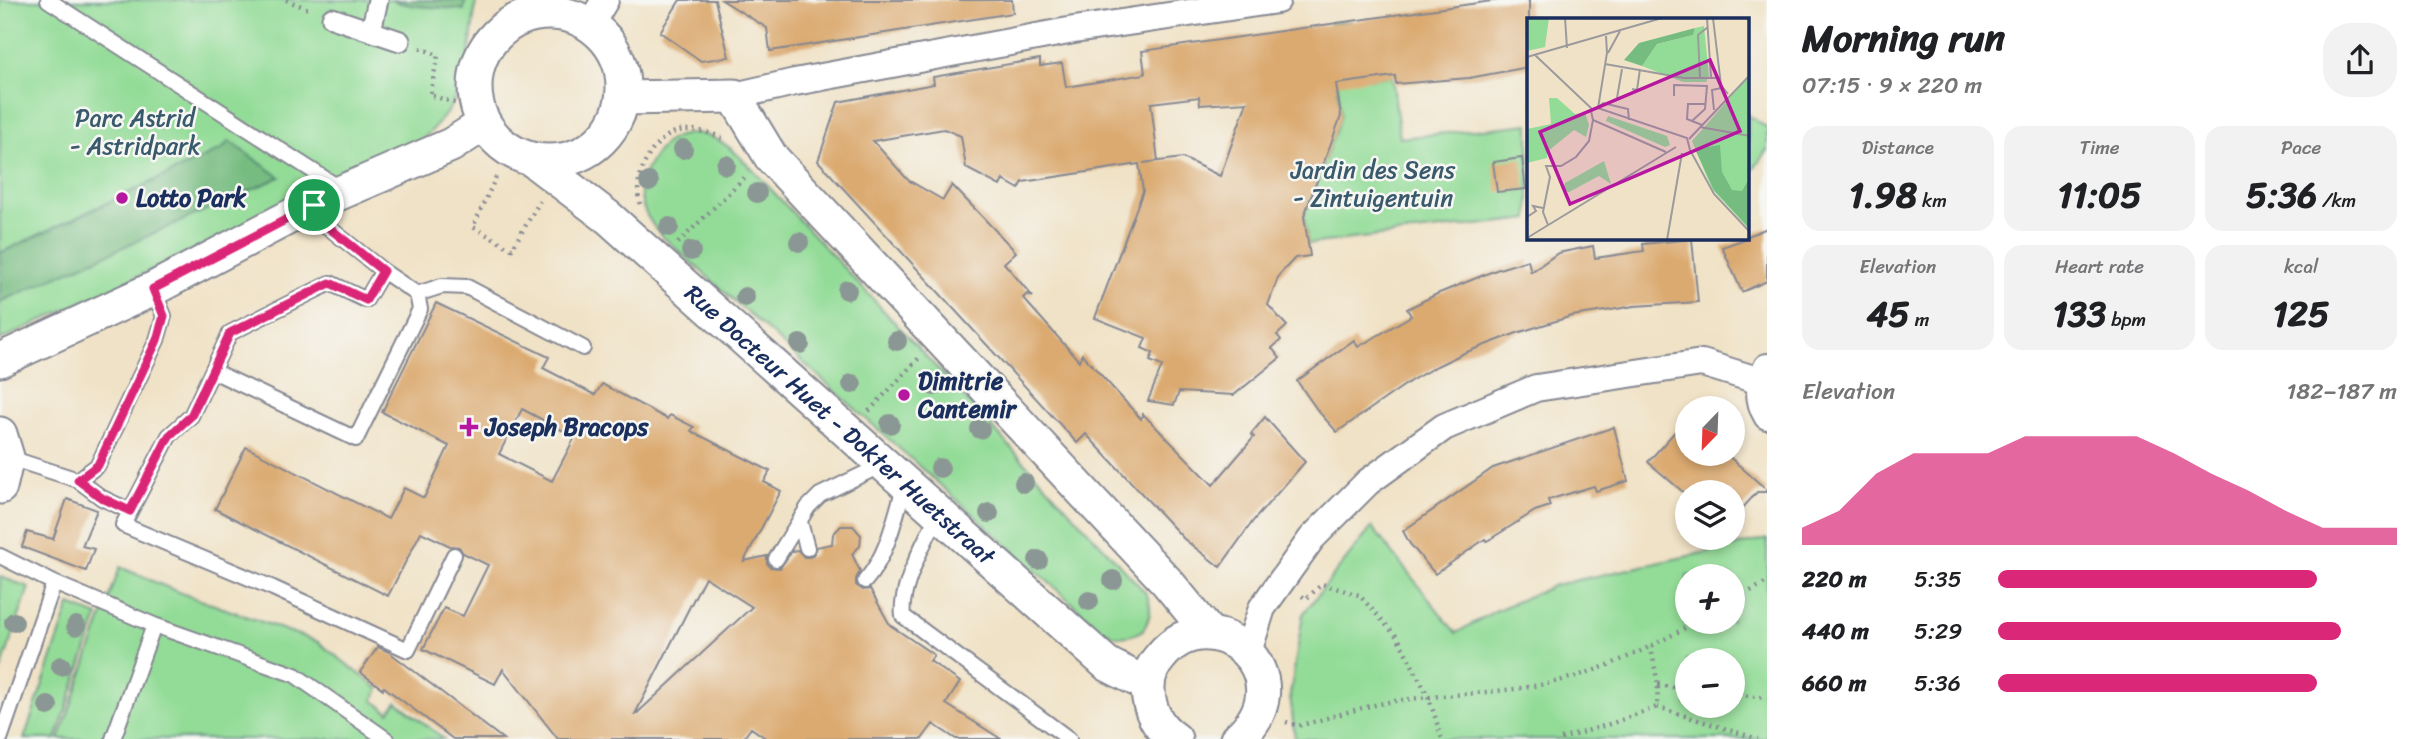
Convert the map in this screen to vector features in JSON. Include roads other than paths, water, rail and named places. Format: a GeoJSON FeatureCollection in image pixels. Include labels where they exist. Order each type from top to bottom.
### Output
{"type":"FeatureCollection","features":[{"type":"Feature","properties":{"kind":"street"},"geometry":{"type":"LineString","coordinates":[[371,31],[378,0]]}},
{"type":"Feature","properties":{"kind":"street"},"geometry":{"type":"LineString","coordinates":[[623,98],[734,96],[794,82],[1074,30],[1277,0]]}},
{"type":"Feature","properties":{"kind":"street"},"geometry":{"type":"LineString","coordinates":[[510,11],[566,15],[597,12],[623,77],[623,98],[613,126],[592,148],[565,161],[534,161],[514,154],[497,141],[480,113],[475,78],[482,55],[510,11]]}},
{"type":"Feature","properties":{"kind":"street"},"geometry":{"type":"LineString","coordinates":[[332,18],[400,41]]}},
{"type":"Feature","properties":{"kind":"street"},"geometry":{"type":"LineString","coordinates":[[734,96],[771,157],[1168,583],[1209,633]]}},
{"type":"Feature","properties":{"kind":"street"},"geometry":{"type":"LineString","coordinates":[[0,360],[153,289],[314,205],[451,145],[480,113]]}},
{"type":"Feature","properties":{"kind":"street","name":"Rue Docteur Huet - Dokter Huetstraat"},"geometry":{"type":"LineString","coordinates":[[534,161],[608,218],[1107,664],[1148,685]]}},
{"type":"Feature","properties":{"kind":"street"},"geometry":{"type":"LineString","coordinates":[[1248,652],[1262,608],[1312,538],[1368,482],[1444,427],[1536,388],[1702,363],[1763,374],[1760,404],[1767,415]]}},
{"type":"Feature","properties":{"kind":"street"},"geometry":{"type":"LineString","coordinates":[[1165,738],[1149,703],[1148,685],[1153,665],[1166,649],[1185,637],[1209,633],[1230,639],[1248,652],[1257,664],[1262,678],[1260,712],[1250,728],[1237,739]]}},
{"type":"Feature","properties":{"kind":"lane"},"geometry":{"type":"LineString","coordinates":[[48,0],[345,191]]}},
{"type":"Feature","properties":{"kind":"lane"},"geometry":{"type":"LineString","coordinates":[[213,371],[356,439],[420,309],[417,294],[383,271],[323,223],[314,205]]}},
{"type":"Feature","properties":{"kind":"lane"},"geometry":{"type":"LineString","coordinates":[[383,271],[366,300],[330,283],[230,333],[191,416],[169,436],[123,525],[273,588],[408,650],[454,555]]}},
{"type":"Feature","properties":{"kind":"lane"},"geometry":{"type":"LineString","coordinates":[[417,294],[442,286],[467,287],[583,348]]}},
{"type":"Feature","properties":{"kind":"lane"},"geometry":{"type":"LineString","coordinates":[[78,480],[98,465],[157,340],[164,316],[153,289]]}},
{"type":"Feature","properties":{"kind":"lane"},"geometry":{"type":"LineString","coordinates":[[2,459],[78,480],[102,498],[130,511]]}},
{"type":"Feature","properties":{"kind":"lane"},"geometry":{"type":"LineString","coordinates":[[776,559],[808,507],[820,495],[895,474],[885,548],[876,569],[865,581]]}},
{"type":"Feature","properties":{"kind":"lane"},"geometry":{"type":"LineString","coordinates":[[939,513],[925,540],[901,603],[903,616],[1069,739]]}},
{"type":"Feature","properties":{"kind":"lane"},"geometry":{"type":"LineString","coordinates":[[800,522],[807,548]]}},
{"type":"Feature","properties":{"kind":"lane"},"geometry":{"type":"LineString","coordinates":[[0,556],[54,583],[155,625],[295,675],[386,739]]}},
{"type":"Feature","properties":{"kind":"lane"},"geometry":{"type":"LineString","coordinates":[[0,739],[54,583]]}},
{"type":"Feature","properties":{"kind":"lane"},"geometry":{"type":"LineString","coordinates":[[114,739],[155,625]]}},
{"type":"Feature","properties":{"kind":"place","name":"Lotto Park"},"geometry":{"type":"Point","coordinates":[122,198]}},
{"type":"Feature","properties":{"kind":"place","name":"Dimitrie Cantemir"},"geometry":{"type":"Point","coordinates":[904,395]}},
{"type":"Feature","properties":{"kind":"place","name":"Joseph Bracops"},"geometry":{"type":"Point","coordinates":[469,427]}},
{"type":"Feature","properties":{"kind":"park label","name":"Parc Astrid - Astridpark"},"geometry":{"type":"Point","coordinates":[135,132]}},
{"type":"Feature","properties":{"kind":"park label","name":"Jardin des Sens - Zintuigentuin"},"geometry":{"type":"Point","coordinates":[1373,184]}}]}
